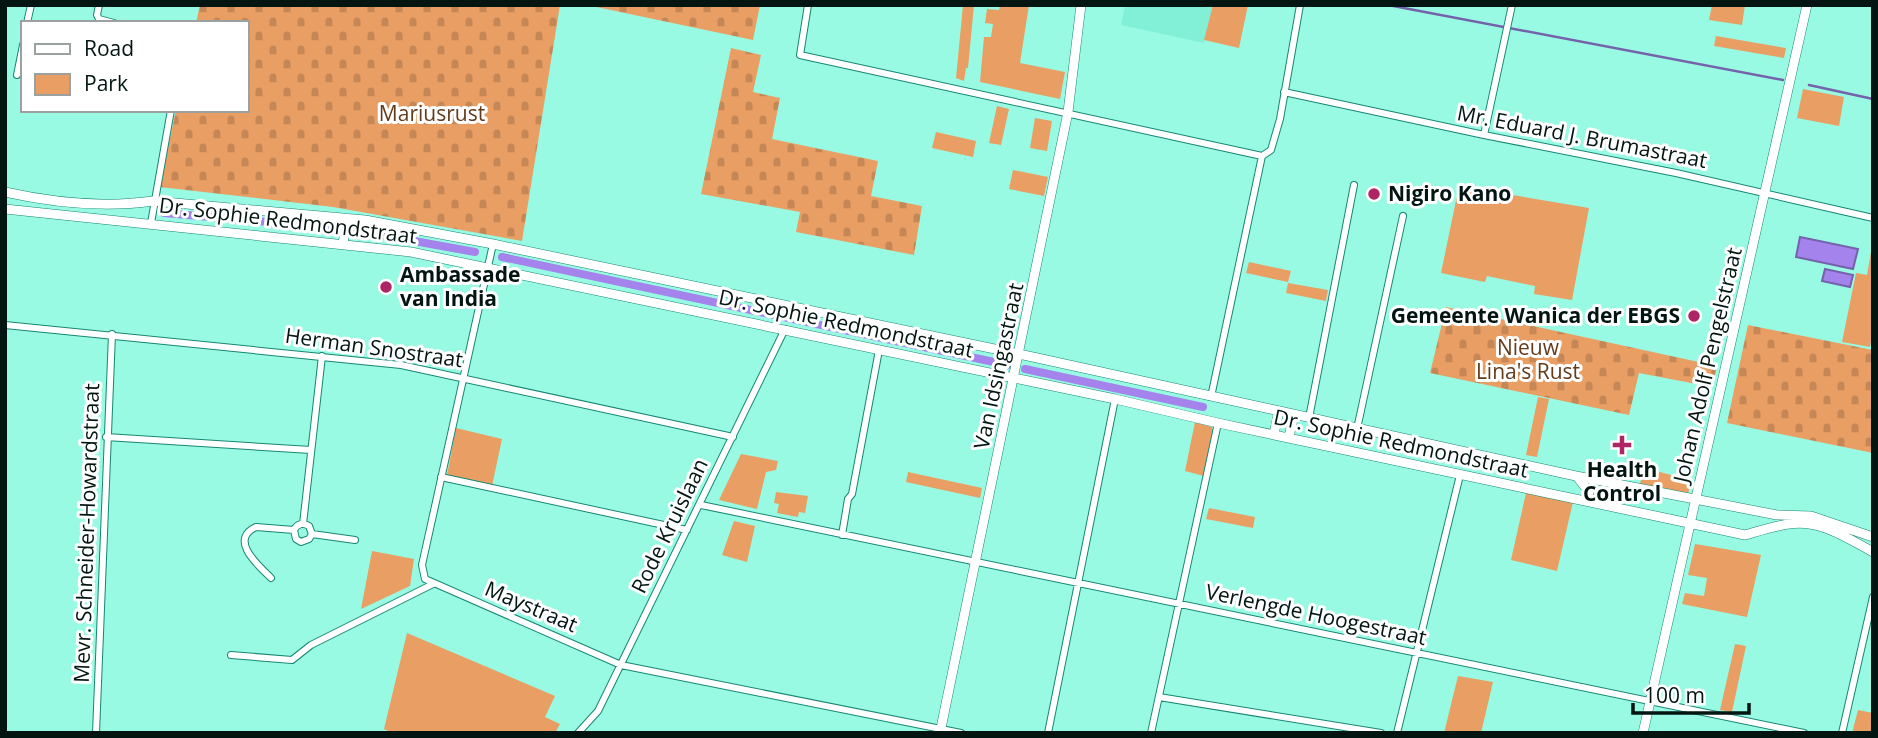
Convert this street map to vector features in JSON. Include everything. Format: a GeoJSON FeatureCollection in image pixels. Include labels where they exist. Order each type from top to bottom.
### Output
{"type":"FeatureCollection","features":[{"type":"Feature","properties":{"kind":"street"},"geometry":{"type":"LineString","coordinates":[[99,5],[97,15],[101,21]]}},
{"type":"Feature","properties":{"kind":"street"},"geometry":{"type":"LineString","coordinates":[[808,5],[800,55],[1262,156],[1272,150],[1300,5]]}},
{"type":"Feature","properties":{"kind":"street","name":"Van Idsingastraat"},"geometry":{"type":"LineString","coordinates":[[941,731],[1068,113],[1081,5]]}},
{"type":"Feature","properties":{"kind":"street"},"geometry":{"type":"LineString","coordinates":[[1483,135],[1512,5]]}},
{"type":"Feature","properties":{"kind":"street","name":"Johan Adolf Pengelstraat"},"geometry":{"type":"LineString","coordinates":[[1643,733],[1689,523],[1767,193],[1807,5]]}},
{"type":"Feature","properties":{"kind":"street"},"geometry":{"type":"LineString","coordinates":[[17,75],[21,55]]}},
{"type":"Feature","properties":{"kind":"street","name":"Mr. Eduard J. Brumastraat"},"geometry":{"type":"LineString","coordinates":[[1284,93],[1767,193],[1873,218]]}},
{"type":"Feature","properties":{"kind":"street"},"geometry":{"type":"LineString","coordinates":[[150,223],[171,112]]}},
{"type":"Feature","properties":{"kind":"street"},"geometry":{"type":"LineString","coordinates":[[1211,397],[1262,156]]}},
{"type":"Feature","properties":{"kind":"street"},"geometry":{"type":"LineString","coordinates":[[1309,418],[1354,185]]}},
{"type":"Feature","properties":{"kind":"street","name":"Dr. Sophie Redmondstraat"},"geometry":{"type":"LineString","coordinates":[[5,191],[43,200],[119,206],[153,201],[347,218],[493,244],[1019,354],[1576,476],[1777,515],[1811,516],[1849,534],[1873,552]]}},
{"type":"Feature","properties":{"kind":"street","name":"Dr. Sophie Redmondstraat"},"geometry":{"type":"LineString","coordinates":[[5,209],[411,252],[1015,377],[1218,424],[1745,535],[1790,523],[1817,525],[1873,537]]}},
{"type":"Feature","properties":{"kind":"street"},"geometry":{"type":"LineString","coordinates":[[1357,429],[1403,216]]}},
{"type":"Feature","properties":{"kind":"street"},"geometry":{"type":"LineString","coordinates":[[343,244],[347,218]]}},
{"type":"Feature","properties":{"kind":"street"},"geometry":{"type":"LineString","coordinates":[[433,584],[425,579],[422,565],[493,244]]}},
{"type":"Feature","properties":{"kind":"street","name":"Herman Snostraat"},"geometry":{"type":"LineString","coordinates":[[5,325],[401,365],[733,437]]}},
{"type":"Feature","properties":{"kind":"street","name":"Rode Kruislaan"},"geometry":{"type":"LineString","coordinates":[[578,733],[598,711],[785,329]]}},
{"type":"Feature","properties":{"kind":"street","name":"Mevr. Schneider-Howardstraat"},"geometry":{"type":"LineString","coordinates":[[96,733],[112,334]]}},
{"type":"Feature","properties":{"kind":"street"},"geometry":{"type":"LineString","coordinates":[[842,535],[879,349]]}},
{"type":"Feature","properties":{"kind":"street"},"geometry":{"type":"LineString","coordinates":[[303,524],[322,356]]}},
{"type":"Feature","properties":{"kind":"street"},"geometry":{"type":"LineString","coordinates":[[1048,733],[1115,399]]}},
{"type":"Feature","properties":{"kind":"street"},"geometry":{"type":"LineString","coordinates":[[1274,434],[1279,411]]}},
{"type":"Feature","properties":{"kind":"street"},"geometry":{"type":"LineString","coordinates":[[1289,437],[1294,415]]}},
{"type":"Feature","properties":{"kind":"street"},"geometry":{"type":"LineString","coordinates":[[1151,733],[1218,424]]}},
{"type":"Feature","properties":{"kind":"street"},"geometry":{"type":"LineString","coordinates":[[106,437],[311,450]]}},
{"type":"Feature","properties":{"kind":"street"},"geometry":{"type":"LineString","coordinates":[[1397,733],[1460,475]]}},
{"type":"Feature","properties":{"kind":"street"},"geometry":{"type":"LineString","coordinates":[[1576,476],[1589,492],[1587,501]]}},
{"type":"Feature","properties":{"kind":"street"},"geometry":{"type":"LineString","coordinates":[[441,477],[687,530]]}},
{"type":"Feature","properties":{"kind":"street","name":"Verlengde Hoogestraat"},"geometry":{"type":"LineString","coordinates":[[701,505],[1804,733]]}},
{"type":"Feature","properties":{"kind":"street"},"geometry":{"type":"LineString","coordinates":[[294,530],[303,524],[309,526],[312,534]]}},
{"type":"Feature","properties":{"kind":"street"},"geometry":{"type":"LineString","coordinates":[[271,578],[246,552],[247,534],[251,529],[262,527],[294,530]]}},
{"type":"Feature","properties":{"kind":"street"},"geometry":{"type":"LineString","coordinates":[[294,530],[296,539],[301,542],[307,541],[312,534]]}},
{"type":"Feature","properties":{"kind":"street"},"geometry":{"type":"LineString","coordinates":[[312,534],[355,540]]}},
{"type":"Feature","properties":{"kind":"street"},"geometry":{"type":"LineString","coordinates":[[231,655],[292,660],[311,645],[433,584]]}},
{"type":"Feature","properties":{"kind":"street","name":"Maystraat"},"geometry":{"type":"LineString","coordinates":[[433,584],[621,665],[961,733]]}},
{"type":"Feature","properties":{"kind":"street"},"geometry":{"type":"LineString","coordinates":[[1842,733],[1873,597]]}},
{"type":"Feature","properties":{"kind":"street"},"geometry":{"type":"LineString","coordinates":[[1159,697],[1381,733]]}},
{"type":"Feature","properties":{"kind":"shaded area"},"geometry":{"type":"Polygon","coordinates":[[[1125,5],[1213,5],[1204,43],[1121,25],[1125,5]]]}},
{"type":"Feature","properties":{"kind":"shaded area"},"geometry":{"type":"Polygon","coordinates":[[[1800,237],[1858,249],[1853,269],[1796,257],[1800,237]]]}},
{"type":"Feature","properties":{"kind":"shaded area"},"geometry":{"type":"Polygon","coordinates":[[[1825,269],[1853,275],[1850,287],[1822,281],[1825,269]]]}},
{"type":"Feature","properties":{"kind":"green space","name":"Mariusrust"},"geometry":{"type":"Polygon","coordinates":[[[200,5],[560,5],[522,241],[333,207],[160,187],[176,112],[248,112],[248,21],[196,21],[200,5]]]}},
{"type":"Feature","properties":{"kind":"green space"},"geometry":{"type":"Polygon","coordinates":[[[587,5],[760,5],[753,40],[587,5]]]}},
{"type":"Feature","properties":{"kind":"green space"},"geometry":{"type":"Polygon","coordinates":[[[963,5],[974,5],[968,68],[964,81],[956,78],[963,5]]]}},
{"type":"Feature","properties":{"kind":"green space"},"geometry":{"type":"Polygon","coordinates":[[[1000,5],[1029,5],[1020,63],[1065,72],[1060,99],[980,82],[984,37],[991,37],[993,24],[985,23],[987,9],[999,10],[1000,5]]]}},
{"type":"Feature","properties":{"kind":"green space"},"geometry":{"type":"Polygon","coordinates":[[[1213,5],[1248,5],[1239,48],[1204,40],[1213,5]]]}},
{"type":"Feature","properties":{"kind":"green space"},"geometry":{"type":"Polygon","coordinates":[[[1712,5],[1745,5],[1742,25],[1709,20],[1712,5]]]}},
{"type":"Feature","properties":{"kind":"green space"},"geometry":{"type":"Polygon","coordinates":[[[1716,36],[1786,48],[1784,58],[1714,46],[1716,36]]]}},
{"type":"Feature","properties":{"kind":"green space"},"geometry":{"type":"Polygon","coordinates":[[[731,48],[761,55],[753,92],[780,98],[772,139],[878,161],[871,196],[922,206],[914,255],[796,232],[800,212],[701,194],[731,48]]]}},
{"type":"Feature","properties":{"kind":"green space"},"geometry":{"type":"Polygon","coordinates":[[[1803,89],[1844,97],[1839,126],[1797,118],[1803,89]]]}},
{"type":"Feature","properties":{"kind":"green space"},"geometry":{"type":"Polygon","coordinates":[[[997,106],[1009,109],[1001,145],[989,143],[997,106]]]}},
{"type":"Feature","properties":{"kind":"green space"},"geometry":{"type":"Polygon","coordinates":[[[1035,118],[1052,121],[1047,151],[1030,148],[1035,118]]]}},
{"type":"Feature","properties":{"kind":"green space"},"geometry":{"type":"Polygon","coordinates":[[[936,132],[976,141],[973,157],[932,148],[936,132]]]}},
{"type":"Feature","properties":{"kind":"green space"},"geometry":{"type":"Polygon","coordinates":[[[1013,170],[1048,177],[1044,196],[1009,189],[1013,170]]]}},
{"type":"Feature","properties":{"kind":"green space"},"geometry":{"type":"Polygon","coordinates":[[[1459,186],[1589,208],[1572,300],[1534,294],[1535,286],[1487,276],[1485,282],[1441,273],[1459,186]]]}},
{"type":"Feature","properties":{"kind":"green space"},"geometry":{"type":"Polygon","coordinates":[[[1873,241],[1873,330],[1870,347],[1842,342],[1856,273],[1867,275],[1873,241]]]}},
{"type":"Feature","properties":{"kind":"green space"},"geometry":{"type":"Polygon","coordinates":[[[1249,262],[1291,271],[1288,282],[1246,273],[1249,262]]]}},
{"type":"Feature","properties":{"kind":"green space"},"geometry":{"type":"Polygon","coordinates":[[[1288,283],[1328,290],[1326,301],[1286,293],[1288,283]]]}},
{"type":"Feature","properties":{"kind":"green space","name":"Nieuw Lina's Rust"},"geometry":{"type":"Polygon","coordinates":[[[1446,307],[1717,366],[1712,387],[1639,373],[1629,415],[1430,373],[1446,307]]]}},
{"type":"Feature","properties":{"kind":"green space"},"geometry":{"type":"Polygon","coordinates":[[[1748,325],[1873,350],[1873,453],[1727,423],[1748,325]]]}},
{"type":"Feature","properties":{"kind":"green space"},"geometry":{"type":"Polygon","coordinates":[[[1538,397],[1549,399],[1537,457],[1526,455],[1538,397]]]}},
{"type":"Feature","properties":{"kind":"green space"},"geometry":{"type":"Polygon","coordinates":[[[1195,422],[1212,427],[1213,432],[1204,476],[1185,471],[1195,422]]]}},
{"type":"Feature","properties":{"kind":"green space"},"geometry":{"type":"Polygon","coordinates":[[[456,428],[502,439],[492,486],[447,475],[456,428]]]}},
{"type":"Feature","properties":{"kind":"green space"},"geometry":{"type":"Polygon","coordinates":[[[741,454],[778,461],[776,470],[766,472],[757,509],[719,500],[741,454]]]}},
{"type":"Feature","properties":{"kind":"green space"},"geometry":{"type":"Polygon","coordinates":[[[1644,468],[1691,480],[1688,494],[1640,484],[1644,468]]]}},
{"type":"Feature","properties":{"kind":"green space"},"geometry":{"type":"Polygon","coordinates":[[[908,472],[982,488],[980,498],[906,482],[908,472]]]}},
{"type":"Feature","properties":{"kind":"green space"},"geometry":{"type":"Polygon","coordinates":[[[776,492],[808,496],[805,513],[799,512],[798,517],[777,513],[779,504],[774,503],[776,492]]]}},
{"type":"Feature","properties":{"kind":"green space"},"geometry":{"type":"Polygon","coordinates":[[[1526,493],[1573,502],[1557,571],[1511,560],[1526,493]]]}},
{"type":"Feature","properties":{"kind":"green space"},"geometry":{"type":"Polygon","coordinates":[[[1209,508],[1255,517],[1253,528],[1206,519],[1209,508]]]}},
{"type":"Feature","properties":{"kind":"green space"},"geometry":{"type":"Polygon","coordinates":[[[734,521],[755,526],[747,562],[722,555],[734,521]]]}},
{"type":"Feature","properties":{"kind":"green space"},"geometry":{"type":"Polygon","coordinates":[[[1695,544],[1761,555],[1747,617],[1682,604],[1685,593],[1704,596],[1707,578],[1688,575],[1695,544]]]}},
{"type":"Feature","properties":{"kind":"green space"},"geometry":{"type":"Polygon","coordinates":[[[372,551],[414,559],[410,586],[361,609],[372,551]]]}},
{"type":"Feature","properties":{"kind":"green space"},"geometry":{"type":"Polygon","coordinates":[[[407,633],[555,696],[545,717],[560,724],[555,733],[392,733],[384,729],[407,633]]]}},
{"type":"Feature","properties":{"kind":"green space"},"geometry":{"type":"Polygon","coordinates":[[[1735,644],[1746,646],[1732,712],[1720,710],[1735,644]]]}},
{"type":"Feature","properties":{"kind":"green space"},"geometry":{"type":"Polygon","coordinates":[[[1458,676],[1493,682],[1481,733],[1444,733],[1458,676]]]}},
{"type":"Feature","properties":{"kind":"green space"},"geometry":{"type":"Polygon","coordinates":[[[1858,710],[1873,713],[1873,733],[1852,733],[1858,710]]]}},
{"type":"Feature","properties":{"kind":"waterway"},"geometry":{"type":"LineString","coordinates":[[1388,5],[1783,80]]}},
{"type":"Feature","properties":{"kind":"waterway"},"geometry":{"type":"LineString","coordinates":[[1809,85],[1873,99]]}},
{"type":"Feature","properties":{"kind":"waterway"},"geometry":{"type":"LineString","coordinates":[[164,213],[338,228]]}},
{"type":"Feature","properties":{"kind":"waterway"},"geometry":{"type":"LineString","coordinates":[[353,230],[475,252]]}},
{"type":"Feature","properties":{"kind":"waterway"},"geometry":{"type":"LineString","coordinates":[[502,257],[1008,365]]}},
{"type":"Feature","properties":{"kind":"waterway"},"geometry":{"type":"LineString","coordinates":[[1025,369],[1203,407]]}},
{"type":"Feature","properties":{"kind":"place","name":"Nigiro Kano"},"geometry":{"type":"Point","coordinates":[1374,194]}},
{"type":"Feature","properties":{"kind":"place","name":"Ambassade van India"},"geometry":{"type":"Point","coordinates":[386,287]}},
{"type":"Feature","properties":{"kind":"place","name":"Gemeente Wanica der EBGS"},"geometry":{"type":"Point","coordinates":[1694,316]}},
{"type":"Feature","properties":{"kind":"place","name":"Health Control"},"geometry":{"type":"Point","coordinates":[1622,445]}}]}
